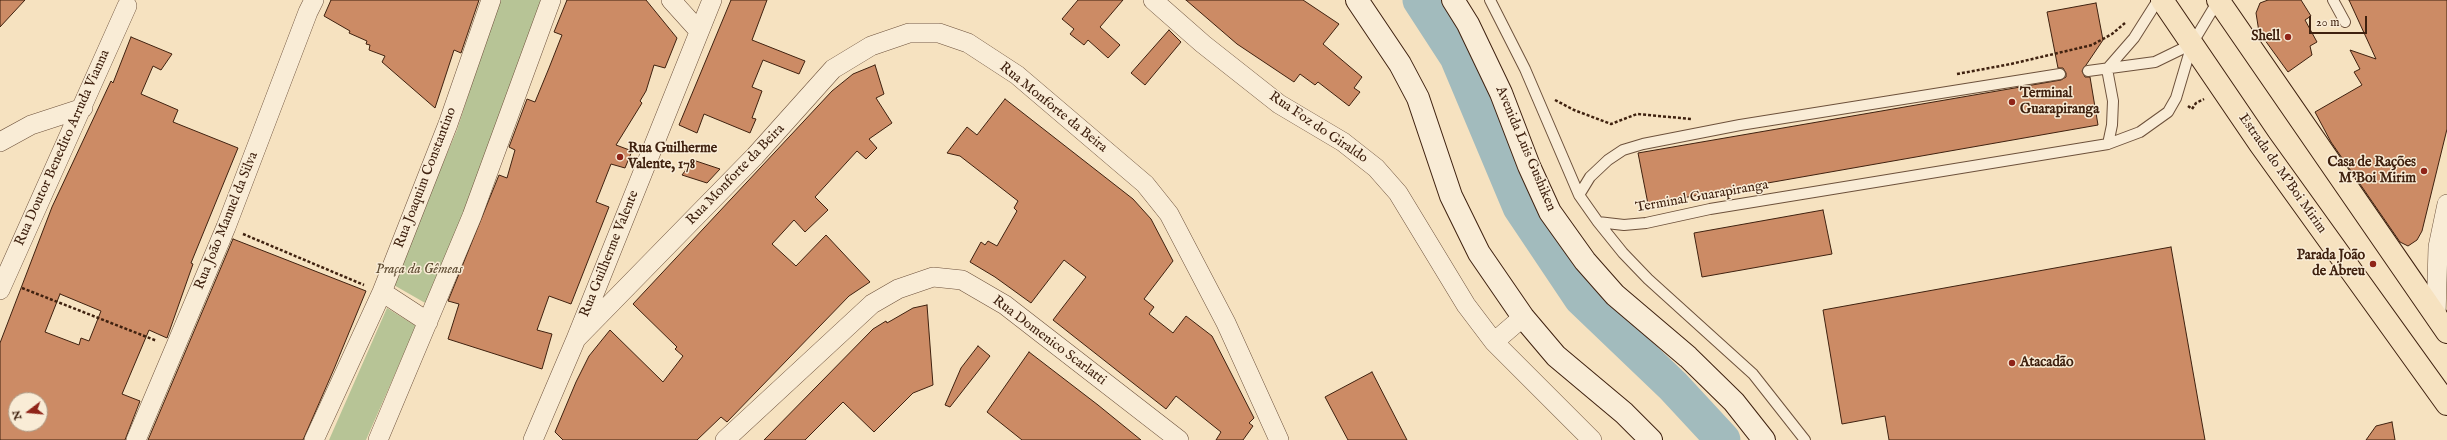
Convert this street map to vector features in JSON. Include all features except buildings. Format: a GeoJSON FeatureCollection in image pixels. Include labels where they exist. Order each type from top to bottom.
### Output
{"type":"FeatureCollection","features":[{"type":"Feature","properties":{"kind":"main road"},"geometry":{"type":"LineString","coordinates":[[1357,0],[1400,64],[1418,98],[1451,196],[1480,253],[1524,317],[1556,356],[1624,413],[1651,440]]}},
{"type":"Feature","properties":{"kind":"main road","name":"Avenida Luis Gushiken"},"geometry":{"type":"LineString","coordinates":[[1454,0],[1468,24],[1501,93],[1529,166],[1550,212],[1585,261],[1615,295],[1688,357],[1734,402],[1764,440]]}},
{"type":"Feature","properties":{"kind":"main road","name":"Estrada do M'Boi Mirim"},"geometry":{"type":"LineString","coordinates":[[2162,0],[2260,144],[2447,404]]}},
{"type":"Feature","properties":{"kind":"main road"},"geometry":{"type":"LineString","coordinates":[[2220,1],[2442,324]]}},
{"type":"Feature","properties":{"kind":"street","name":"Rua João Manuel da Silva"},"geometry":{"type":"LineString","coordinates":[[136,440],[226,227],[308,12],[314,0]]}},
{"type":"Feature","properties":{"kind":"street","name":"Rua Joaquim Constantino"},"geometry":{"type":"LineString","coordinates":[[314,440],[382,292],[448,124],[491,0]]}},
{"type":"Feature","properties":{"kind":"street"},"geometry":{"type":"LineString","coordinates":[[378,440],[472,216],[551,0]]}},
{"type":"Feature","properties":{"kind":"street"},"geometry":{"type":"LineString","coordinates":[[671,0],[699,31]]}},
{"type":"Feature","properties":{"kind":"street","name":"Rua Guilherme Valente"},"geometry":{"type":"LineString","coordinates":[[533,440],[576,339],[712,0]]}},
{"type":"Feature","properties":{"kind":"street","name":"Rua Foz do Giraldo"},"geometry":{"type":"LineString","coordinates":[[1153,0],[1203,44],[1279,104],[1343,142],[1376,168],[1398,193],[1466,305],[1494,342],[1592,440]]}},
{"type":"Feature","properties":{"kind":"street","name":"Rua Doutor Benedito Arruda Vianna"},"geometry":{"type":"LineString","coordinates":[[1,285],[83,108],[127,6]]}},
{"type":"Feature","properties":{"kind":"street","name":"Rua Monforte da Beira"},"geometry":{"type":"LineString","coordinates":[[576,339],[755,156],[834,70],[871,46],[909,33],[939,33],[968,43],[1017,75],[1145,184],[1169,214],[1226,323],[1279,440]]}},
{"type":"Feature","properties":{"kind":"street"},"geometry":{"type":"LineString","coordinates":[[0,142],[31,126],[83,108]]}},
{"type":"Feature","properties":{"kind":"street"},"geometry":{"type":"LineString","coordinates":[[2442,324],[2438,247],[2447,204]]}},
{"type":"Feature","properties":{"kind":"street","name":"Rua Domenico Scarlatti"},"geometry":{"type":"LineString","coordinates":[[725,440],[872,304],[898,289],[933,277],[962,280],[1006,305],[1179,440]]}},
{"type":"Feature","properties":{"kind":"street"},"geometry":{"type":"LineString","coordinates":[[382,292],[428,322]]}},
{"type":"Feature","properties":{"kind":"street"},"geometry":{"type":"LineString","coordinates":[[1494,342],[1524,317]]}},
{"type":"Feature","properties":{"kind":"lane"},"geometry":{"type":"LineString","coordinates":[[1490,0],[1525,69],[1579,195],[1598,222],[1622,253],[1648,279],[1753,374],[1805,440]]}},
{"type":"Feature","properties":{"kind":"lane"},"geometry":{"type":"LineString","coordinates":[[2108,144],[2112,125],[2113,102],[2107,69],[2145,23],[2158,0]]}},
{"type":"Feature","properties":{"kind":"lane"},"geometry":{"type":"LineString","coordinates":[[2333,0],[2345,22]]}},
{"type":"Feature","properties":{"kind":"lane","name":"Terminal Guarapiranga"},"geometry":{"type":"LineString","coordinates":[[1598,222],[1624,225],[1646,223],[1710,209],[2108,144],[2140,132],[2168,112],[2176,98],[2192,44],[2220,1]]}},
{"type":"Feature","properties":{"kind":"lane"},"geometry":{"type":"LineString","coordinates":[[2088,71],[2155,62],[2192,44]]}},
{"type":"Feature","properties":{"kind":"lane"},"geometry":{"type":"LineString","coordinates":[[1579,195],[1590,177],[1608,160],[1623,150],[1643,144],[1740,125],[2060,74]]}},
{"type":"Feature","properties":{"kind":"path"},"geometry":{"type":"LineString","coordinates":[[1954,74],[2018,62],[2092,45],[2112,34],[2136,14],[2145,23]]}},
{"type":"Feature","properties":{"kind":"path"},"geometry":{"type":"LineString","coordinates":[[1549,96],[1574,110],[1611,124],[1622,118],[1637,114],[1699,120]]}},
{"type":"Feature","properties":{"kind":"path"},"geometry":{"type":"LineString","coordinates":[[226,227],[382,292]]}},
{"type":"Feature","properties":{"kind":"path"},"geometry":{"type":"LineString","coordinates":[[1,285],[174,348]]}},
{"type":"Feature","properties":{"kind":"green space","name":"Praça da Gêmeas"},"geometry":{"type":"Polygon","coordinates":[[[499,0],[542,0],[465,210],[427,304],[392,284],[457,130],[499,0]]]}},
{"type":"Feature","properties":{"kind":"green space","name":"Praça da Gêmeas"},"geometry":{"type":"Polygon","coordinates":[[[387,308],[416,326],[366,440],[329,440],[387,308]]]}},
{"type":"Feature","properties":{"kind":"waterway"},"geometry":{"type":"LineString","coordinates":[[1420,0],[1457,57],[1520,207],[1581,298],[1673,386],[1723,440]]}},
{"type":"Feature","properties":{"kind":"place","name":"Shell"},"geometry":{"type":"Point","coordinates":[2288,37]}},
{"type":"Feature","properties":{"kind":"place","name":"Terminal Guarapiranga"},"geometry":{"type":"Point","coordinates":[2012,102]}},
{"type":"Feature","properties":{"kind":"place","name":"Rua Guilherme Valente, 178"},"geometry":{"type":"Point","coordinates":[620,157]}},
{"type":"Feature","properties":{"kind":"place","name":"Casa de Rações M'Boi Mirim"},"geometry":{"type":"Point","coordinates":[2424,171]}},
{"type":"Feature","properties":{"kind":"place","name":"Parada João de Abreu"},"geometry":{"type":"Point","coordinates":[2373,264]}},
{"type":"Feature","properties":{"kind":"place","name":"Atacadão"},"geometry":{"type":"Point","coordinates":[2012,363]}}]}
